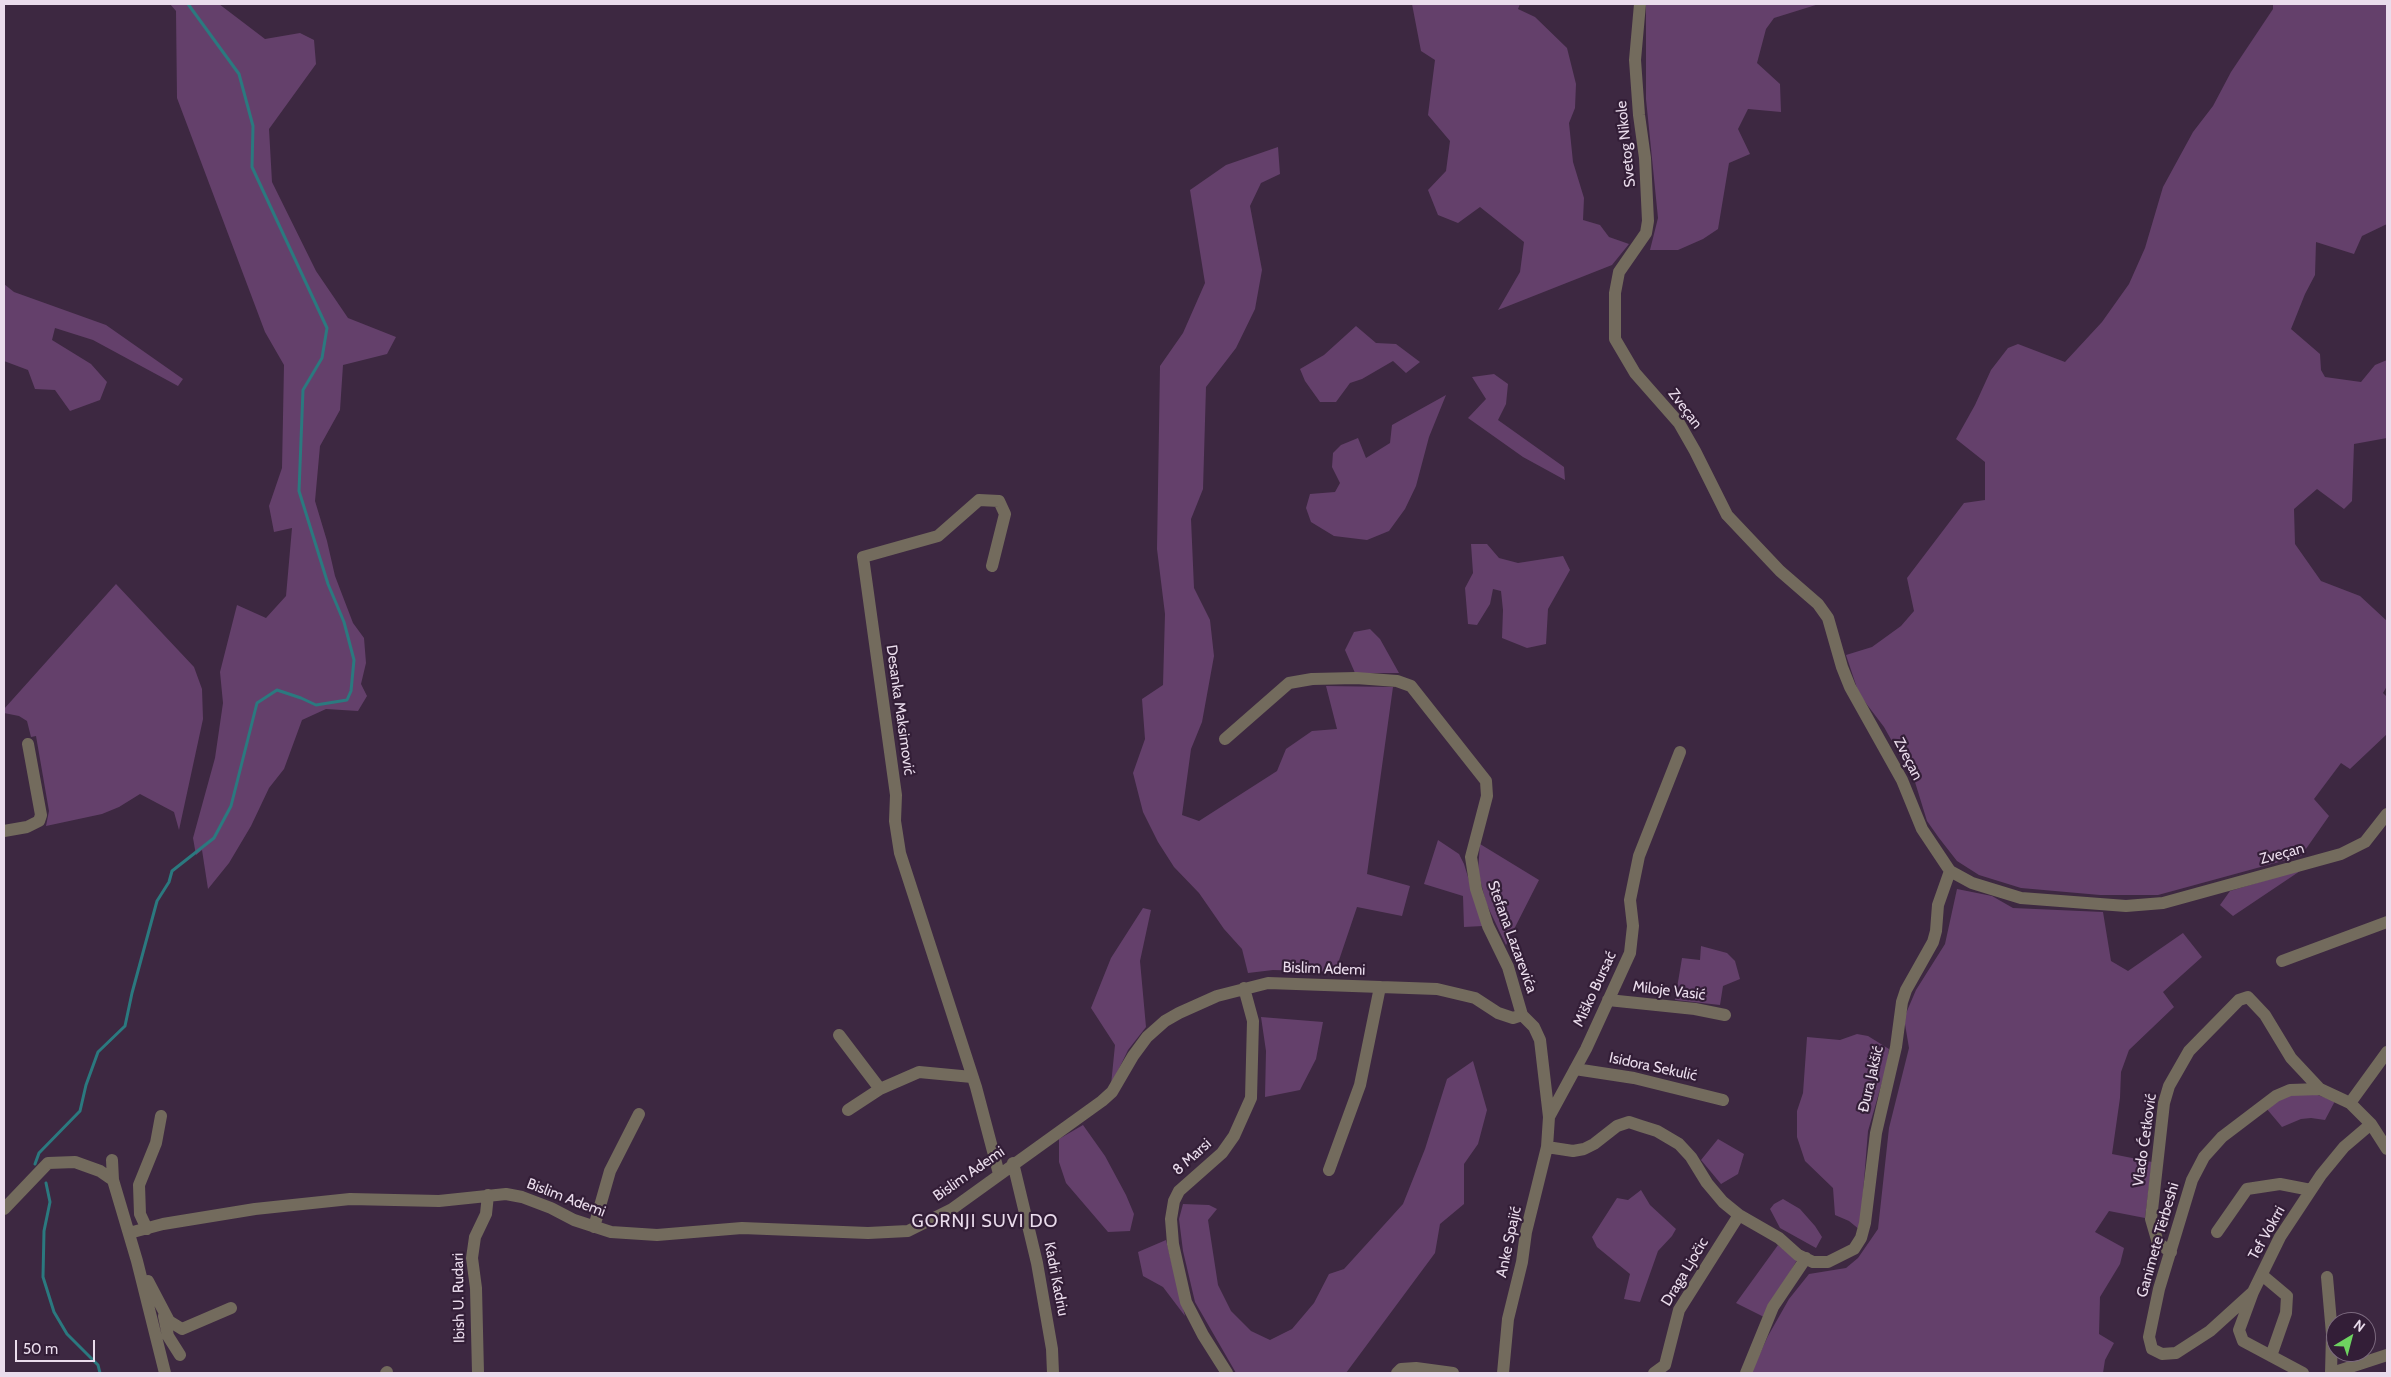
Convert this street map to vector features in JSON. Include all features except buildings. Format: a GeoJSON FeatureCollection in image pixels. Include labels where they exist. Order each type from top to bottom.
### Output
{"type":"FeatureCollection","features":[{"type":"Feature","properties":{"kind":"street","name":"Svetog Nikole"},"geometry":{"type":"LineString","coordinates":[[1619,272],[1646,233],[1648,221],[1645,158],[1638,115],[1635,60],[1640,4]]}},
{"type":"Feature","properties":{"kind":"street","name":"Zveçan"},"geometry":{"type":"LineString","coordinates":[[1619,272],[1613,322],[1615,338],[1618,344],[1635,373],[1679,423],[1726,514],[1780,571],[1818,604],[1828,618],[1842,667],[1850,687],[1902,780],[1922,829],[1950,870],[1972,883],[2021,898],[2126,906],[2164,903],[2340,854],[2365,842],[2387,814]]}},
{"type":"Feature","properties":{"kind":"street","name":"Desanka Maksimović"},"geometry":{"type":"LineString","coordinates":[[992,566],[1005,514],[999,501],[980,500],[938,536],[862,557],[896,795],[895,821],[900,853],[972,1077],[999,1174]]}},
{"type":"Feature","properties":{"kind":"street","name":"Stefana Lazarevića"},"geometry":{"type":"LineString","coordinates":[[1225,739],[1289,683],[1312,679],[1356,678],[1397,681],[1411,686],[1486,781],[1487,796],[1471,857],[1476,889],[1488,926],[1508,967],[1522,1014]]}},
{"type":"Feature","properties":{"kind":"street"},"geometry":{"type":"LineString","coordinates":[[4,831],[27,827],[39,821],[41,816],[28,744]]}},
{"type":"Feature","properties":{"kind":"street","name":"Miško Bursać"},"geometry":{"type":"LineString","coordinates":[[1549,1117],[1575,1069],[1630,953],[1633,926],[1630,900],[1639,856],[1680,752]]}},
{"type":"Feature","properties":{"kind":"street","name":"Ðura Jakšić"},"geometry":{"type":"LineString","coordinates":[[1548,1147],[1573,1151],[1584,1149],[1594,1144],[1617,1126],[1629,1122],[1649,1128],[1680,1144],[1691,1157],[1707,1183],[1723,1202],[1739,1215],[1760,1226],[1798,1255],[1813,1262],[1828,1262],[1840,1258],[1854,1249],[1861,1238],[1865,1223],[1876,1133],[1896,1047],[1902,1002],[1906,990],[1933,942],[1938,905],[1950,870]]}},
{"type":"Feature","properties":{"kind":"street"},"geometry":{"type":"LineString","coordinates":[[2282,960],[2387,922]]}},
{"type":"Feature","properties":{"kind":"street","name":"Bislim Ademi"},"geometry":{"type":"LineString","coordinates":[[129,1233],[255,1209],[350,1199],[439,1201],[506,1194],[522,1197],[594,1227],[611,1232],[657,1235],[742,1228],[868,1233],[908,1231],[952,1209],[1112,1092],[1132,1056],[1147,1037],[1165,1021],[1197,1004],[1244,988],[1268,983],[1287,983],[1437,989],[1475,998],[1498,1013],[1513,1018],[1522,1014]]}},
{"type":"Feature","properties":{"kind":"street"},"geometry":{"type":"LineString","coordinates":[[1329,1170],[1360,1085],[1380,987]]}},
{"type":"Feature","properties":{"kind":"street","name":"8 Marsi"},"geometry":{"type":"LineString","coordinates":[[1227,1373],[1203,1335],[1186,1302],[1173,1244],[1171,1219],[1174,1201],[1179,1191],[1222,1153],[1234,1136],[1251,1098],[1253,1021],[1244,988]]}},
{"type":"Feature","properties":{"kind":"street","name":"Vlado Ćetković"},"geometry":{"type":"LineString","coordinates":[[2171,1252],[2158,1243],[2151,1218],[2161,1121],[2169,1086],[2195,1044],[2239,1000],[2248,997],[2265,1015],[2291,1058],[2320,1089],[2350,1103],[2371,1124],[2387,1149]]}},
{"type":"Feature","properties":{"kind":"street","name":"Miloje Vasić"},"geometry":{"type":"LineString","coordinates":[[1608,1000],[1695,1009],[1725,1015]]}},
{"type":"Feature","properties":{"kind":"street"},"geometry":{"type":"LineString","coordinates":[[1522,1014],[1534,1027],[1540,1040],[1549,1117]]}},
{"type":"Feature","properties":{"kind":"street"},"geometry":{"type":"LineString","coordinates":[[839,1035],[880,1090]]}},
{"type":"Feature","properties":{"kind":"street"},"geometry":{"type":"LineString","coordinates":[[2350,1103],[2387,1052]]}},
{"type":"Feature","properties":{"kind":"street","name":"Isidora Sekulić"},"geometry":{"type":"LineString","coordinates":[[1575,1069],[1634,1078],[1723,1100]]}},
{"type":"Feature","properties":{"kind":"street"},"geometry":{"type":"LineString","coordinates":[[848,1110],[880,1090],[919,1072],[972,1077]]}},
{"type":"Feature","properties":{"kind":"street","name":"Ganimete Tërbeshi"},"geometry":{"type":"LineString","coordinates":[[2253,1292],[2210,1331],[2176,1354],[2170,1355],[2156,1352],[2152,1349],[2149,1337],[2159,1288],[2192,1180],[2212,1146],[2276,1096],[2290,1090],[2320,1089]]}},
{"type":"Feature","properties":{"kind":"street"},"geometry":{"type":"LineString","coordinates":[[594,1227],[610,1172],[639,1114]]}},
{"type":"Feature","properties":{"kind":"street"},"geometry":{"type":"LineString","coordinates":[[147,1229],[140,1214],[138,1185],[156,1143],[162,1116]]}},
{"type":"Feature","properties":{"kind":"street","name":"Anke Spajić"},"geometry":{"type":"LineString","coordinates":[[1503,1373],[1508,1319],[1522,1262],[1526,1232],[1548,1147],[1549,1117]]}},
{"type":"Feature","properties":{"kind":"street","name":"Tef Vokrri"},"geometry":{"type":"LineString","coordinates":[[2253,1292],[2280,1237],[2311,1190],[2344,1147],[2371,1124]]}},
{"type":"Feature","properties":{"kind":"street"},"geometry":{"type":"LineString","coordinates":[[112,1160],[112,1180],[137,1261],[165,1373]]}},
{"type":"Feature","properties":{"kind":"street"},"geometry":{"type":"LineString","coordinates":[[4,1209],[48,1163],[75,1162],[100,1170],[112,1180]]}},
{"type":"Feature","properties":{"kind":"street","name":"Kadri Kadriu"},"geometry":{"type":"LineString","coordinates":[[1013,1163],[1037,1262],[1052,1349],[1053,1373]]}},
{"type":"Feature","properties":{"kind":"street","name":"Tef Vokrri"},"geometry":{"type":"LineString","coordinates":[[2217,1232],[2248,1189],[2280,1184],[2311,1190]]}},
{"type":"Feature","properties":{"kind":"street","name":"Ibish U. Rudari"},"geometry":{"type":"LineString","coordinates":[[478,1373],[476,1288],[472,1258],[475,1237],[486,1214],[488,1195]]}},
{"type":"Feature","properties":{"kind":"street","name":"Draga Ljočic"},"geometry":{"type":"LineString","coordinates":[[1654,1373],[1664,1365],[1679,1310],[1739,1215]]}},
{"type":"Feature","properties":{"kind":"street"},"geometry":{"type":"LineString","coordinates":[[1746,1373],[1773,1307],[1806,1258]]}},
{"type":"Feature","properties":{"kind":"street"},"geometry":{"type":"LineString","coordinates":[[137,1261],[169,1321],[182,1329],[231,1308]]}},
{"type":"Feature","properties":{"kind":"street"},"geometry":{"type":"LineString","coordinates":[[2262,1275],[2287,1296],[2286,1313],[2270,1356]]}},
{"type":"Feature","properties":{"kind":"street"},"geometry":{"type":"LineString","coordinates":[[2327,1277],[2332,1334],[2331,1373],[2387,1355]]}},
{"type":"Feature","properties":{"kind":"street"},"geometry":{"type":"LineString","coordinates":[[2253,1292],[2239,1330],[2243,1341],[2303,1373]]}},
{"type":"Feature","properties":{"kind":"street"},"geometry":{"type":"LineString","coordinates":[[164,1313],[168,1336],[180,1355]]}},
{"type":"Feature","properties":{"kind":"street"},"geometry":{"type":"LineString","coordinates":[[1397,1373],[1401,1369],[1416,1368],[1453,1373]]}},
{"type":"Feature","properties":{"kind":"shaded area"},"geometry":{"type":"Polygon","coordinates":[[[170,4],[219,4],[265,39],[300,33],[314,40],[316,64],[269,129],[272,182],[316,271],[348,318],[396,337],[387,354],[343,365],[340,410],[320,446],[315,501],[335,576],[353,623],[364,638],[366,663],[361,684],[367,696],[358,711],[326,709],[302,720],[284,769],[269,788],[251,826],[229,863],[208,889],[202,850],[196,855],[193,838],[215,758],[223,703],[220,672],[237,605],[266,618],[286,596],[292,528],[274,532],[269,506],[282,468],[284,365],[265,332],[177,98],[176,11],[170,4]]]}},
{"type":"Feature","properties":{"kind":"shaded area"},"geometry":{"type":"Polygon","coordinates":[[[1412,4],[1520,4],[1518,9],[1535,17],[1567,48],[1576,84],[1575,108],[1569,123],[1573,162],[1584,198],[1583,220],[1600,225],[1609,237],[1629,244],[1612,265],[1498,310],[1520,272],[1524,242],[1480,207],[1458,223],[1438,215],[1428,190],[1446,171],[1450,141],[1428,115],[1435,60],[1421,51],[1412,4]]]}},
{"type":"Feature","properties":{"kind":"shaded area"},"geometry":{"type":"Polygon","coordinates":[[[1646,4],[1819,4],[1774,18],[1766,29],[1757,63],[1780,84],[1781,112],[1748,109],[1738,129],[1750,154],[1729,163],[1718,229],[1703,239],[1678,250],[1650,250],[1658,218],[1646,99],[1646,4]]]}},
{"type":"Feature","properties":{"kind":"shaded area"},"geometry":{"type":"Polygon","coordinates":[[[2273,4],[2387,4],[2387,224],[2362,236],[2354,254],[2316,242],[2315,275],[2291,329],[2320,354],[2321,370],[2325,377],[2361,382],[2375,365],[2387,360],[2387,438],[2354,444],[2352,501],[2344,509],[2317,489],[2294,509],[2295,544],[2321,581],[2360,596],[2387,621],[2387,686],[2383,693],[2387,697],[2387,734],[2350,769],[2341,763],[2314,799],[2329,816],[2301,856],[2158,895],[2100,895],[2021,888],[1979,875],[1957,861],[1927,821],[1915,782],[1884,727],[1859,694],[1846,655],[1872,647],[1901,626],[1914,611],[1907,578],[1964,503],[1985,500],[1985,462],[1956,439],[1975,405],[1991,370],[2008,348],[2018,344],[2065,362],[2102,322],[2129,284],[2145,248],[2163,187],[2193,132],[2213,106],[2231,72],[2273,9],[2273,4]]]}},
{"type":"Feature","properties":{"kind":"shaded area"},"geometry":{"type":"Polygon","coordinates":[[[1278,147],[1280,174],[1261,183],[1250,206],[1262,270],[1255,309],[1236,348],[1206,387],[1203,489],[1191,519],[1194,588],[1210,620],[1214,656],[1202,722],[1191,749],[1182,815],[1199,821],[1277,771],[1286,749],[1312,731],[1337,729],[1326,686],[1393,687],[1367,874],[1410,886],[1402,916],[1357,907],[1335,972],[1273,970],[1248,973],[1242,949],[1224,929],[1199,893],[1174,867],[1158,842],[1143,812],[1133,773],[1145,739],[1142,699],[1163,685],[1165,614],[1157,549],[1160,366],[1183,333],[1205,283],[1190,190],[1226,165],[1278,147]]]}},
{"type":"Feature","properties":{"kind":"shaded area"},"geometry":{"type":"Polygon","coordinates":[[[4,284],[14,292],[106,325],[183,379],[178,386],[93,340],[55,328],[52,340],[91,364],[107,382],[100,400],[70,411],[55,390],[35,389],[28,370],[4,361],[4,284]]]}},
{"type":"Feature","properties":{"kind":"shaded area"},"geometry":{"type":"Polygon","coordinates":[[[1356,326],[1376,343],[1396,344],[1420,362],[1406,373],[1393,361],[1362,379],[1350,383],[1336,402],[1320,402],[1305,381],[1300,369],[1324,355],[1356,326]]]}},
{"type":"Feature","properties":{"kind":"shaded area"},"geometry":{"type":"Polygon","coordinates":[[[1494,374],[1508,384],[1506,404],[1498,420],[1564,467],[1565,480],[1523,457],[1468,418],[1486,399],[1472,377],[1494,374]]]}},
{"type":"Feature","properties":{"kind":"shaded area"},"geometry":{"type":"Polygon","coordinates":[[[1446,395],[1429,437],[1416,486],[1405,509],[1389,531],[1367,540],[1334,536],[1311,522],[1306,508],[1310,494],[1335,492],[1340,483],[1332,467],[1333,453],[1341,445],[1358,438],[1366,458],[1390,443],[1392,425],[1446,395]]]}},
{"type":"Feature","properties":{"kind":"shaded area"},"geometry":{"type":"Polygon","coordinates":[[[1471,544],[1487,544],[1499,558],[1518,563],[1563,556],[1570,570],[1548,609],[1546,644],[1527,648],[1502,638],[1503,610],[1501,591],[1493,589],[1490,604],[1477,625],[1468,624],[1465,588],[1473,573],[1471,544]]]}},
{"type":"Feature","properties":{"kind":"shaded area"},"geometry":{"type":"Polygon","coordinates":[[[116,584],[194,667],[202,689],[203,719],[179,830],[174,812],[140,794],[119,807],[102,814],[46,826],[49,811],[36,736],[31,737],[27,721],[19,716],[4,713],[4,709],[116,584]]]}},
{"type":"Feature","properties":{"kind":"shaded area"},"geometry":{"type":"Polygon","coordinates":[[[1370,629],[1380,639],[1399,673],[1355,673],[1345,650],[1354,632],[1370,629]]]}},
{"type":"Feature","properties":{"kind":"shaded area"},"geometry":{"type":"Polygon","coordinates":[[[1438,840],[1459,854],[1464,864],[1483,926],[1464,927],[1463,896],[1424,884],[1438,840]]]}},
{"type":"Feature","properties":{"kind":"shaded area"},"geometry":{"type":"Polygon","coordinates":[[[1480,844],[1539,880],[1506,945],[1486,903],[1478,871],[1480,844]]]}},
{"type":"Feature","properties":{"kind":"shaded area"},"geometry":{"type":"Polygon","coordinates":[[[2303,869],[2233,916],[2220,905],[2230,891],[2303,869]]]}},
{"type":"Feature","properties":{"kind":"shaded area"},"geometry":{"type":"Polygon","coordinates":[[[1957,889],[1992,896],[2013,908],[2103,912],[2111,961],[2128,971],[2183,933],[2202,957],[2163,992],[2174,1007],[2129,1050],[2121,1072],[2120,1098],[2112,1154],[2152,1162],[2145,1218],[2109,1211],[2095,1232],[2124,1248],[2120,1264],[2100,1297],[2099,1334],[2114,1343],[2105,1360],[2103,1373],[1751,1373],[1768,1336],[1789,1299],[1809,1274],[1846,1268],[1858,1258],[1878,1229],[1889,1128],[1909,1048],[1904,1018],[1916,990],[1945,944],[1957,889]]]}},
{"type":"Feature","properties":{"kind":"shaded area"},"geometry":{"type":"Polygon","coordinates":[[[1143,908],[1151,910],[1140,961],[1146,1027],[1128,1050],[1111,1085],[1115,1045],[1091,1008],[1111,958],[1143,908]]]}},
{"type":"Feature","properties":{"kind":"shaded area"},"geometry":{"type":"Polygon","coordinates":[[[1701,946],[1727,953],[1735,961],[1740,979],[1723,986],[1720,1005],[1675,1000],[1682,958],[1700,960],[1701,946]]]}},
{"type":"Feature","properties":{"kind":"shaded area"},"geometry":{"type":"Polygon","coordinates":[[[1261,1017],[1323,1022],[1316,1059],[1300,1090],[1265,1097],[1266,1051],[1261,1017]]]}},
{"type":"Feature","properties":{"kind":"shaded area"},"geometry":{"type":"Polygon","coordinates":[[[1857,1034],[1868,1036],[1889,1049],[1887,1065],[1868,1131],[1860,1230],[1849,1221],[1835,1215],[1833,1188],[1805,1161],[1797,1137],[1797,1111],[1803,1093],[1807,1037],[1840,1040],[1857,1034]]]}},
{"type":"Feature","properties":{"kind":"shaded area"},"geometry":{"type":"Polygon","coordinates":[[[1473,1061],[1487,1110],[1478,1144],[1464,1164],[1464,1204],[1440,1224],[1435,1253],[1346,1373],[1236,1373],[1195,1302],[1183,1251],[1179,1219],[1183,1204],[1209,1205],[1217,1209],[1208,1220],[1218,1285],[1231,1311],[1251,1331],[1270,1340],[1292,1329],[1314,1303],[1329,1274],[1344,1269],[1403,1204],[1425,1149],[1447,1079],[1473,1061]]]}},
{"type":"Feature","properties":{"kind":"shaded area"},"geometry":{"type":"Polygon","coordinates":[[[2306,1091],[2335,1101],[2325,1120],[2301,1119],[2282,1127],[2266,1108],[2290,1094],[2306,1091]]]}},
{"type":"Feature","properties":{"kind":"shaded area"},"geometry":{"type":"Polygon","coordinates":[[[1083,1125],[1105,1156],[1126,1195],[1134,1214],[1130,1231],[1108,1232],[1066,1183],[1059,1162],[1059,1139],[1083,1125]]]}},
{"type":"Feature","properties":{"kind":"shaded area"},"geometry":{"type":"Polygon","coordinates":[[[1718,1139],[1744,1154],[1738,1174],[1721,1184],[1701,1160],[1718,1139]]]}},
{"type":"Feature","properties":{"kind":"shaded area"},"geometry":{"type":"Polygon","coordinates":[[[1641,1190],[1650,1205],[1676,1229],[1658,1251],[1640,1302],[1624,1299],[1630,1274],[1597,1247],[1592,1237],[1617,1198],[1628,1200],[1641,1190]]]}},
{"type":"Feature","properties":{"kind":"shaded area"},"geometry":{"type":"Polygon","coordinates":[[[1783,1199],[1800,1209],[1815,1226],[1822,1237],[1816,1248],[1780,1228],[1770,1209],[1774,1204],[1783,1199]]]}},
{"type":"Feature","properties":{"kind":"shaded area"},"geometry":{"type":"Polygon","coordinates":[[[1166,1240],[1185,1316],[1163,1287],[1143,1276],[1138,1252],[1166,1240]]]}},
{"type":"Feature","properties":{"kind":"shaded area"},"geometry":{"type":"Polygon","coordinates":[[[1778,1245],[1797,1260],[1764,1317],[1736,1303],[1778,1245]]]}},
{"type":"Feature","properties":{"kind":"waterway"},"geometry":{"type":"LineString","coordinates":[[35,1164],[39,1153],[80,1111],[86,1085],[98,1052],[125,1026],[157,901],[169,882],[172,871],[214,838],[231,806],[257,703],[277,690],[316,705],[347,700],[351,691],[354,660],[344,622],[328,584],[299,491],[303,390],[322,358],[327,328],[252,167],[253,126],[239,74],[188,4]]}},
{"type":"Feature","properties":{"kind":"waterway"},"geometry":{"type":"LineString","coordinates":[[46,1183],[50,1202],[44,1231],[43,1277],[54,1312],[67,1334],[98,1365],[100,1373]]}},
{"type":"Feature","properties":{"kind":"district","name":"GORNJI SUVI DO"},"geometry":{"type":"Point","coordinates":[985,1222]}}]}
